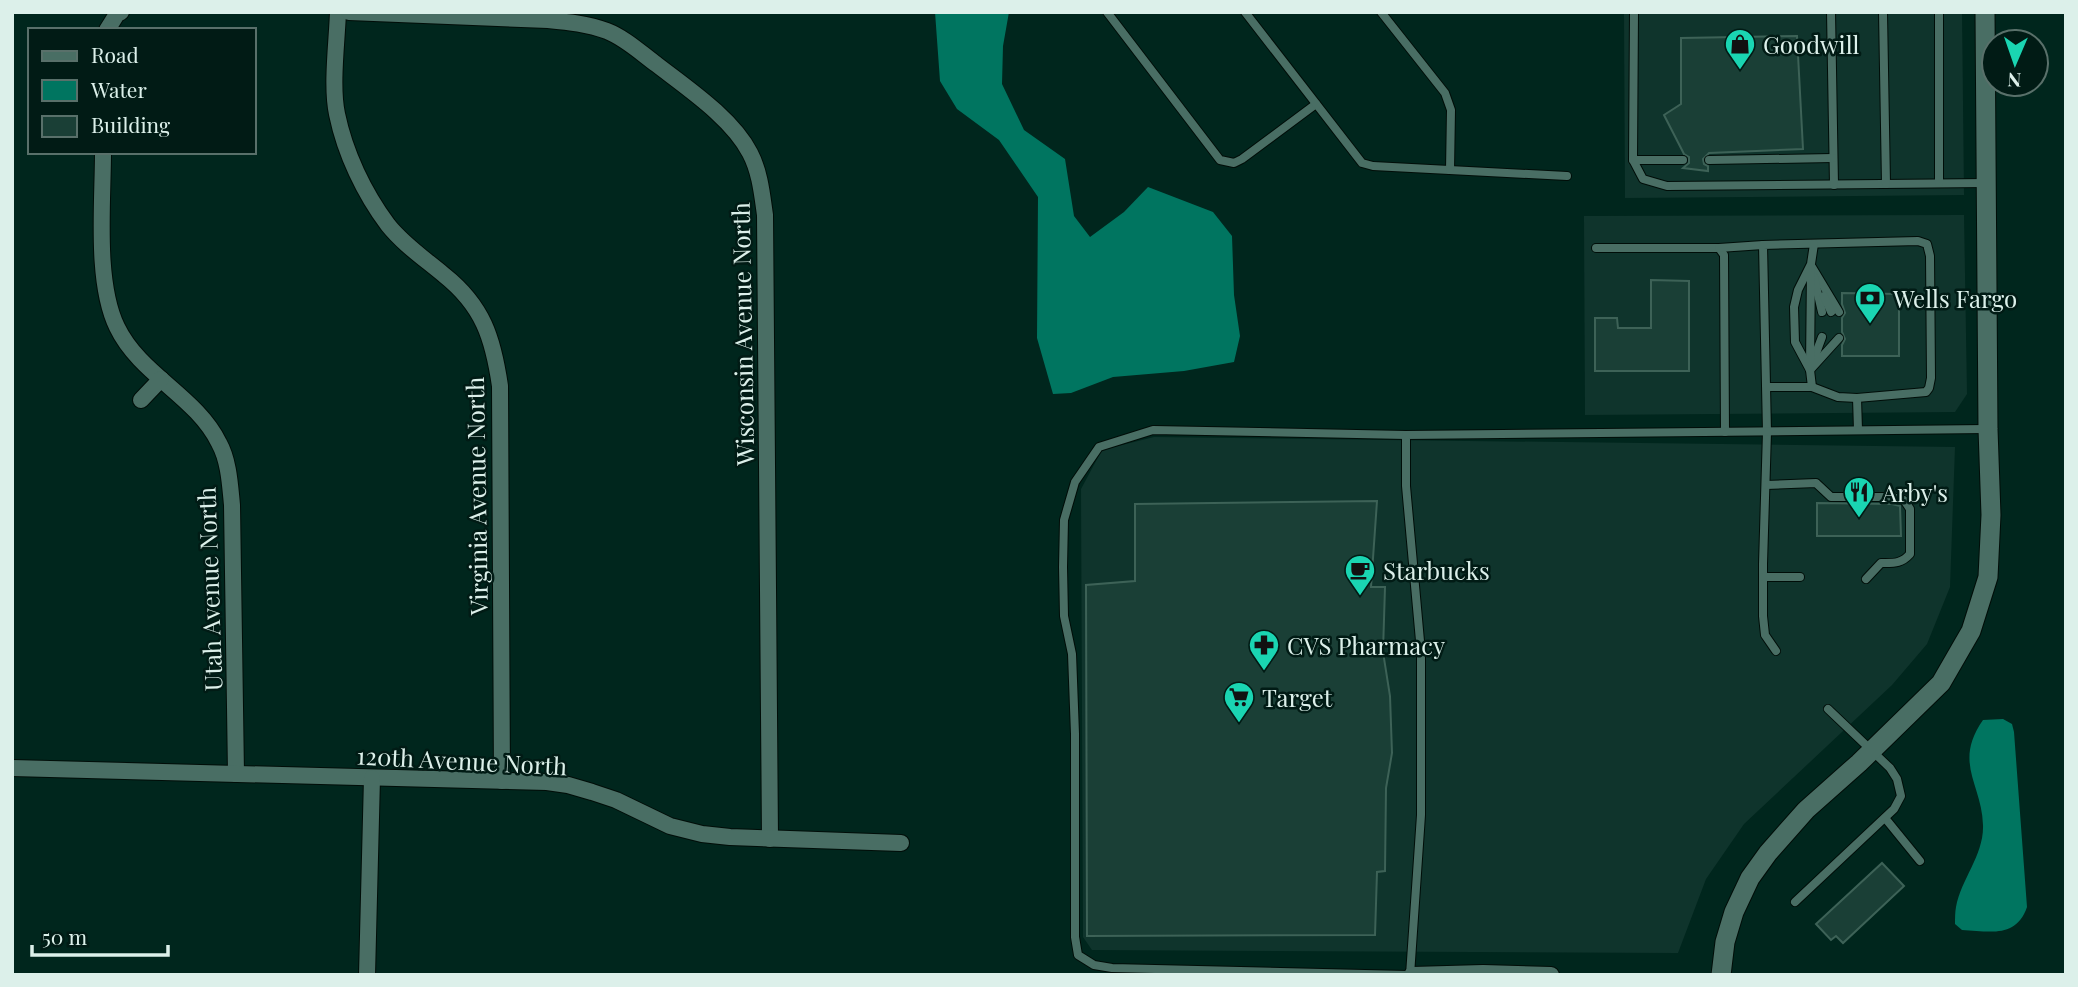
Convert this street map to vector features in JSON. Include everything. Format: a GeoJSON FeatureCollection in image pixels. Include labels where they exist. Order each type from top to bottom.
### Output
{"type":"FeatureCollection","features":[{"type":"Feature","properties":{"kind":"street"},"geometry":{"type":"LineString","coordinates":[[108,28],[121,12]]}},
{"type":"Feature","properties":{"kind":"street","name":"Virginia Avenue North"},"geometry":{"type":"LineString","coordinates":[[338,12],[336,112],[348,153],[367,192],[389,226],[414,252],[467,294],[484,322],[495,352],[500,386],[502,782]]}},
{"type":"Feature","properties":{"kind":"street","name":"Wisconsin Avenue North"},"geometry":{"type":"LineString","coordinates":[[349,12],[548,20],[581,23],[609,32],[705,102],[729,124],[750,152],[761,183],[765,215],[770,839]]}},
{"type":"Feature","properties":{"kind":"street"},"geometry":{"type":"LineString","coordinates":[[1721,975],[1725,942],[1734,912],[1750,878],[1806,810],[1872,751],[1941,683],[1971,631],[1988,577],[1991,515],[1985,12]]}},
{"type":"Feature","properties":{"kind":"street","name":"Utah Avenue North"},"geometry":{"type":"LineString","coordinates":[[103,154],[103,265],[107,297],[117,327],[134,353],[201,416],[220,444],[229,474],[232,505],[236,774]]}},
{"type":"Feature","properties":{"kind":"street"},"geometry":{"type":"LineString","coordinates":[[141,400],[161,379]]}},
{"type":"Feature","properties":{"kind":"street","name":"120th Avenue North"},"geometry":{"type":"LineString","coordinates":[[12,768],[547,782],[568,785],[616,800],[670,826],[702,834],[901,843]]}},
{"type":"Feature","properties":{"kind":"street"},"geometry":{"type":"LineString","coordinates":[[367,975],[372,778]]}},
{"type":"Feature","properties":{"kind":"street"},"geometry":{"type":"LineString","coordinates":[[1410,975],[1551,975]]}},
{"type":"Feature","properties":{"kind":"lane"},"geometry":{"type":"LineString","coordinates":[[1107,12],[1220,159],[1234,163],[1242,159],[1316,104]]}},
{"type":"Feature","properties":{"kind":"lane"},"geometry":{"type":"LineString","coordinates":[[1245,12],[1362,163],[1373,166],[1567,177]]}},
{"type":"Feature","properties":{"kind":"lane"},"geometry":{"type":"LineString","coordinates":[[1381,12],[1445,93],[1451,110],[1450,170]]}},
{"type":"Feature","properties":{"kind":"lane"},"geometry":{"type":"LineString","coordinates":[[1634,12],[1633,160],[1643,179],[1667,186],[1986,183]]}},
{"type":"Feature","properties":{"kind":"lane"},"geometry":{"type":"LineString","coordinates":[[1831,12],[1834,185]]}},
{"type":"Feature","properties":{"kind":"lane"},"geometry":{"type":"LineString","coordinates":[[1883,12],[1886,184]]}},
{"type":"Feature","properties":{"kind":"lane"},"geometry":{"type":"LineString","coordinates":[[1939,12],[1939,183]]}},
{"type":"Feature","properties":{"kind":"lane"},"geometry":{"type":"LineString","coordinates":[[1709,160],[1833,158]]}},
{"type":"Feature","properties":{"kind":"lane"},"geometry":{"type":"LineString","coordinates":[[1633,160],[1684,160]]}},
{"type":"Feature","properties":{"kind":"lane"},"geometry":{"type":"LineString","coordinates":[[1597,247],[1718,247],[1918,241],[1927,244],[1931,378],[1929,388],[1921,393],[1857,398],[1838,397],[1812,387],[1766,387]]}},
{"type":"Feature","properties":{"kind":"lane"},"geometry":{"type":"LineString","coordinates":[[1812,387],[1811,264],[1814,244]]}},
{"type":"Feature","properties":{"kind":"lane"},"geometry":{"type":"LineString","coordinates":[[1763,245],[1768,432],[1763,577],[1765,635],[1776,651]]}},
{"type":"Feature","properties":{"kind":"lane"},"geometry":{"type":"LineString","coordinates":[[1718,247],[1724,255],[1725,432]]}},
{"type":"Feature","properties":{"kind":"lane"},"geometry":{"type":"LineString","coordinates":[[1811,264],[1830,312],[1811,264]]}},
{"type":"Feature","properties":{"kind":"lane"},"geometry":{"type":"LineString","coordinates":[[1810,370],[1795,342],[1794,307],[1798,290],[1811,264]]}},
{"type":"Feature","properties":{"kind":"lane"},"geometry":{"type":"LineString","coordinates":[[1810,370],[1831,338]]}},
{"type":"Feature","properties":{"kind":"lane"},"geometry":{"type":"LineString","coordinates":[[1857,398],[1858,430]]}},
{"type":"Feature","properties":{"kind":"lane"},"geometry":{"type":"LineString","coordinates":[[1406,435],[1406,486],[1421,652],[1421,815],[1410,975],[1112,968],[1094,965],[1078,955],[1075,937],[1075,734],[1072,654],[1064,616],[1063,567],[1064,520],[1071,495],[1075,482],[1099,447],[1153,430],[1406,435],[1988,429]]}},
{"type":"Feature","properties":{"kind":"lane"},"geometry":{"type":"LineString","coordinates":[[1766,485],[1816,483],[1830,497],[1893,497],[1904,500],[1910,509],[1910,554],[1897,563],[1881,563],[1866,579]]}},
{"type":"Feature","properties":{"kind":"lane"},"geometry":{"type":"LineString","coordinates":[[1763,577],[1800,577]]}},
{"type":"Feature","properties":{"kind":"lane"},"geometry":{"type":"LineString","coordinates":[[1795,901],[1885,818],[1901,796],[1899,785],[1890,768],[1828,709]]}},
{"type":"Feature","properties":{"kind":"lane"},"geometry":{"type":"LineString","coordinates":[[1885,818],[1920,861]]}},
{"type":"Feature","properties":{"kind":"shaded area"},"geometry":{"type":"Polygon","coordinates":[[[1624,12],[1962,12],[1964,195],[1625,198],[1624,12]]]}},
{"type":"Feature","properties":{"kind":"shaded area"},"geometry":{"type":"Polygon","coordinates":[[[1964,215],[1967,394],[1955,412],[1585,415],[1584,216],[1964,215]]]}},
{"type":"Feature","properties":{"kind":"shaded area"},"geometry":{"type":"Polygon","coordinates":[[[1154,437],[1955,447],[1950,587],[1927,644],[1892,685],[1744,824],[1706,879],[1678,953],[1092,950],[1083,937],[1081,489],[1102,450],[1154,437]]]}},
{"type":"Feature","properties":{"kind":"water"},"geometry":{"type":"Polygon","coordinates":[[[935,12],[1009,12],[1003,46],[1002,84],[1024,130],[1065,159],[1074,216],[1090,237],[1124,212],[1148,187],[1213,212],[1232,236],[1234,295],[1240,336],[1234,362],[1184,371],[1113,377],[1071,393],[1053,394],[1037,338],[1038,197],[999,140],[957,109],[940,81],[935,12]]]}},
{"type":"Feature","properties":{"kind":"water"},"geometry":{"type":"Polygon","coordinates":[[[2003,719],[2012,724],[2014,732],[2027,907],[2022,917],[2009,929],[1992,932],[1962,930],[1955,924],[1956,907],[1980,847],[1983,825],[1971,773],[1970,749],[1983,720],[2003,719]]]}},
{"type":"Feature","properties":{"kind":"building","name":"Goodwill"},"geometry":{"type":"Polygon","coordinates":[[[1797,36],[1803,149],[1709,153],[1703,159],[1708,171],[1683,168],[1689,163],[1689,157],[1684,154],[1664,115],[1681,104],[1681,38],[1797,36]]]}},
{"type":"Feature","properties":{"kind":"building"},"geometry":{"type":"Polygon","coordinates":[[[1651,280],[1689,281],[1689,371],[1595,371],[1595,318],[1617,318],[1618,328],[1651,328],[1651,280]]]}},
{"type":"Feature","properties":{"kind":"building","name":"Wells Fargo"},"geometry":{"type":"Polygon","coordinates":[[[1842,293],[1899,294],[1899,356],[1842,356],[1845,339],[1842,318],[1845,313],[1842,293]]]}},
{"type":"Feature","properties":{"kind":"building","name":"Target"},"geometry":{"type":"Polygon","coordinates":[[[1377,501],[1371,587],[1385,587],[1383,652],[1390,696],[1392,753],[1386,788],[1385,871],[1377,872],[1375,935],[1087,936],[1086,585],[1135,581],[1135,504],[1377,501]]]}},
{"type":"Feature","properties":{"kind":"building","name":"Arby's"},"geometry":{"type":"Polygon","coordinates":[[[1817,503],[1900,506],[1901,536],[1817,536],[1817,503]]]}},
{"type":"Feature","properties":{"kind":"building"},"geometry":{"type":"Polygon","coordinates":[[[1882,863],[1904,886],[1843,943],[1836,936],[1831,940],[1816,924],[1882,863]]]}},
{"type":"Feature","properties":{"kind":"place","name":"Goodwill"},"geometry":{"type":"Point","coordinates":[1740,71]}},
{"type":"Feature","properties":{"kind":"place","name":"Wells Fargo"},"geometry":{"type":"Point","coordinates":[1870,325]}},
{"type":"Feature","properties":{"kind":"place","name":"Arby's"},"geometry":{"type":"Point","coordinates":[1859,519]}},
{"type":"Feature","properties":{"kind":"place","name":"Starbucks"},"geometry":{"type":"Point","coordinates":[1360,597]}},
{"type":"Feature","properties":{"kind":"place","name":"CVS Pharmacy"},"geometry":{"type":"Point","coordinates":[1264,672]}},
{"type":"Feature","properties":{"kind":"place","name":"Target"},"geometry":{"type":"Point","coordinates":[1239,724]}}]}
